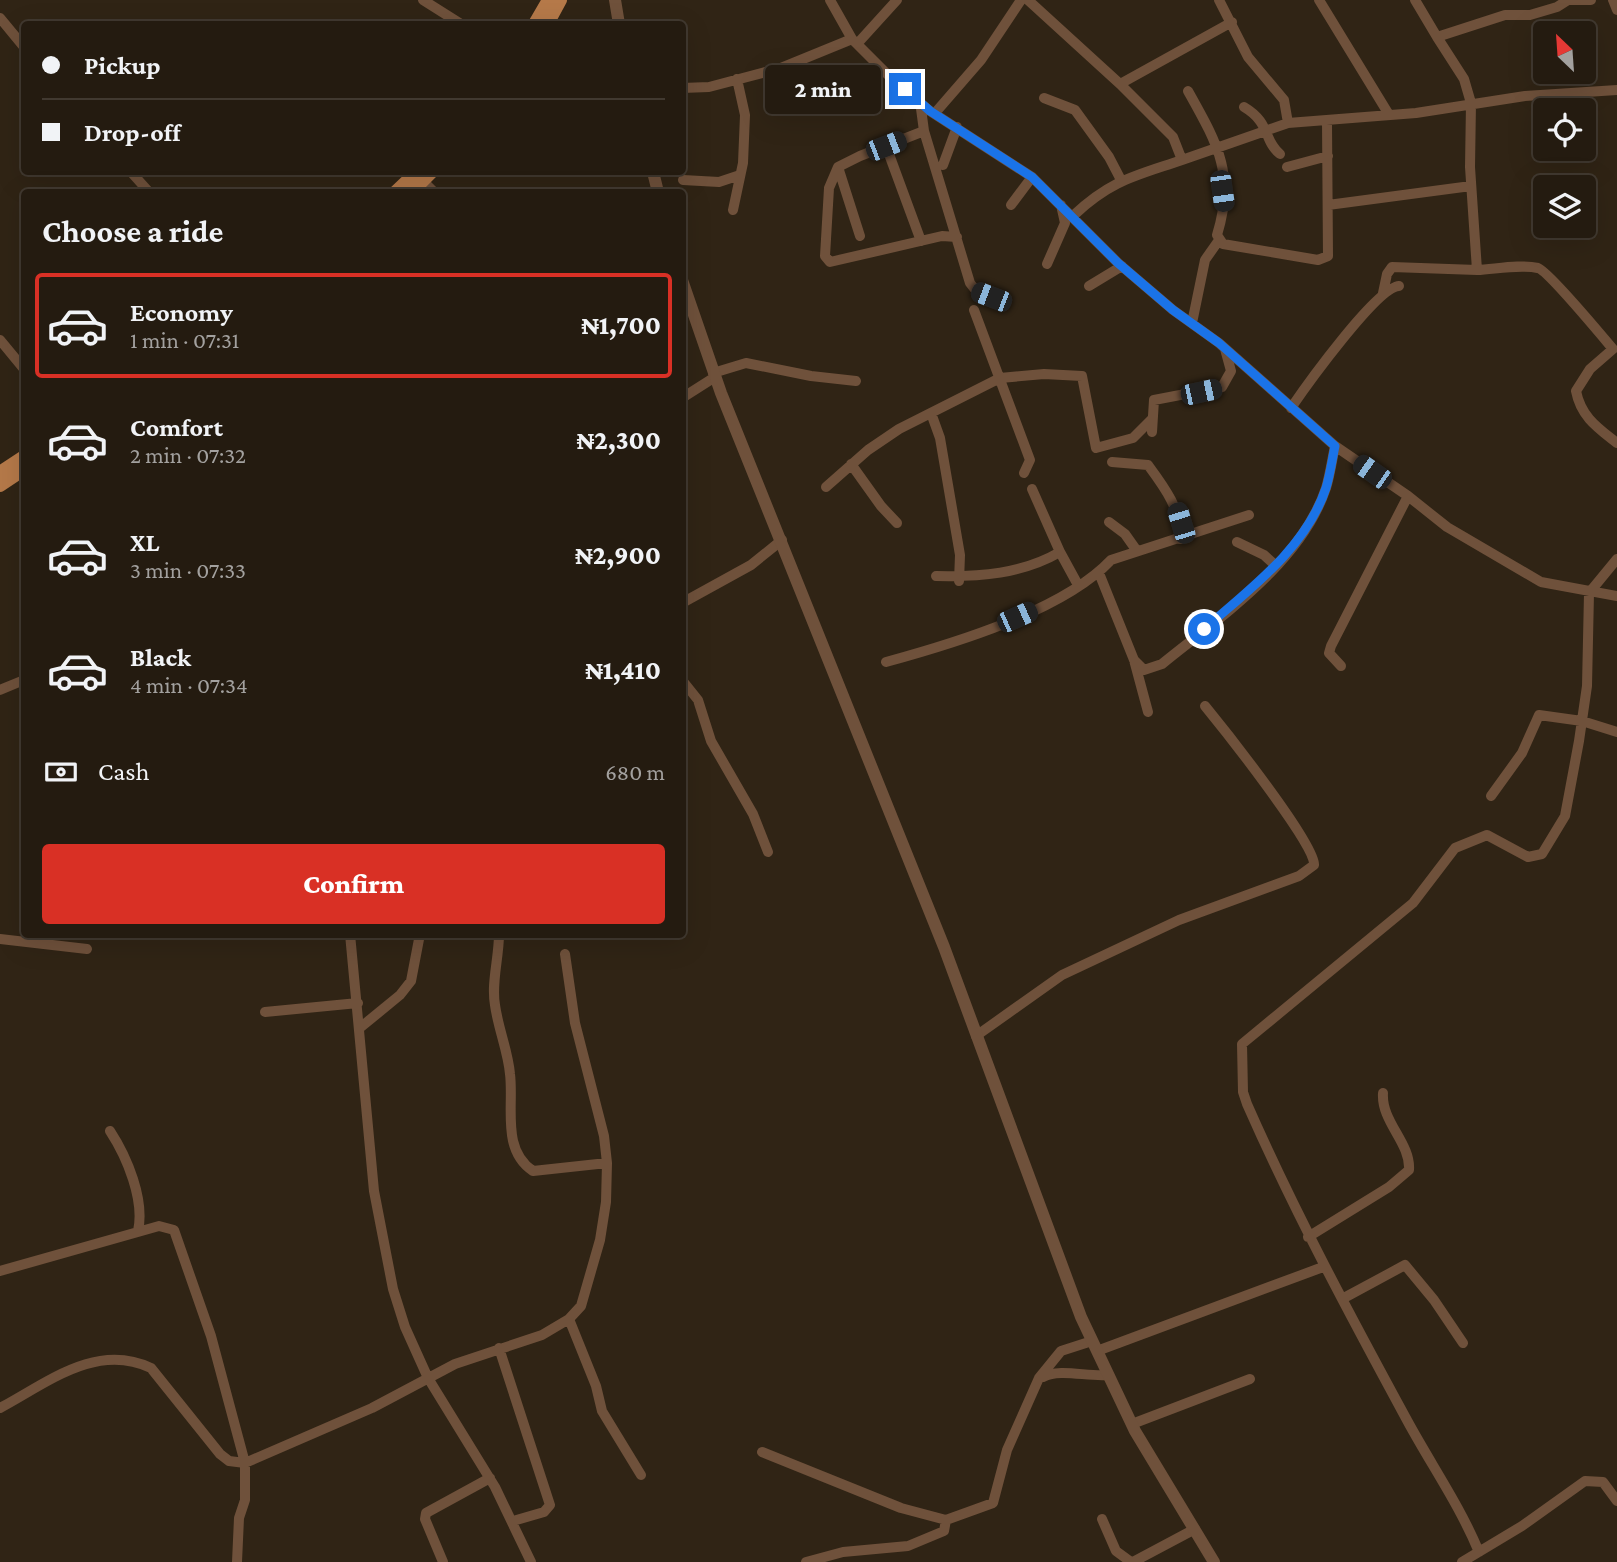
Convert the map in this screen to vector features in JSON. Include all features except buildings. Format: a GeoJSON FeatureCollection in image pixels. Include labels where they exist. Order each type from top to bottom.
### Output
{"type":"FeatureCollection","features":[{"type":"Feature","properties":{"kind":"main road"},"geometry":{"type":"LineString","coordinates":[[537,21],[549,0]]}},
{"type":"Feature","properties":{"kind":"main road"},"geometry":{"type":"LineString","coordinates":[[549,21],[561,0]]}},
{"type":"Feature","properties":{"kind":"main road"},"geometry":{"type":"LineString","coordinates":[[400,189],[422,175]]}},
{"type":"Feature","properties":{"kind":"main road"},"geometry":{"type":"LineString","coordinates":[[0,473],[21,459]]}},
{"type":"Feature","properties":{"kind":"main road"},"geometry":{"type":"LineString","coordinates":[[0,485],[21,471]]}},
{"type":"Feature","properties":{"kind":"street"},"geometry":{"type":"LineString","coordinates":[[423,0],[456,21]]}},
{"type":"Feature","properties":{"kind":"street"},"geometry":{"type":"LineString","coordinates":[[615,0],[618,21]]}},
{"type":"Feature","properties":{"kind":"street"},"geometry":{"type":"LineString","coordinates":[[830,0],[855,41],[890,77],[935,113],[1032,177],[1122,266],[1225,348],[1335,446],[1408,496],[1447,527],[1541,582],[1589,593],[1617,596]]}},
{"type":"Feature","properties":{"kind":"street"},"geometry":{"type":"LineString","coordinates":[[686,88],[709,87],[781,68],[855,41],[897,0]]}},
{"type":"Feature","properties":{"kind":"street"},"geometry":{"type":"LineString","coordinates":[[935,113],[981,60],[1021,0]]}},
{"type":"Feature","properties":{"kind":"street"},"geometry":{"type":"LineString","coordinates":[[1028,0],[1120,83],[1173,137],[1182,160]]}},
{"type":"Feature","properties":{"kind":"street"},"geometry":{"type":"LineString","coordinates":[[1219,0],[1248,57],[1284,100],[1288,123]]}},
{"type":"Feature","properties":{"kind":"street"},"geometry":{"type":"LineString","coordinates":[[1415,0],[1464,79],[1471,103],[1471,186],[1477,270]]}},
{"type":"Feature","properties":{"kind":"street"},"geometry":{"type":"LineString","coordinates":[[1437,37],[1504,15],[1530,15],[1557,7],[1568,0],[1591,0]]}},
{"type":"Feature","properties":{"kind":"street"},"geometry":{"type":"LineString","coordinates":[[1612,0],[1617,10]]}},
{"type":"Feature","properties":{"kind":"street"},"geometry":{"type":"LineString","coordinates":[[1324,2],[1388,113]]}},
{"type":"Feature","properties":{"kind":"street"},"geometry":{"type":"LineString","coordinates":[[0,18],[21,43]]}},
{"type":"Feature","properties":{"kind":"street"},"geometry":{"type":"LineString","coordinates":[[1120,83],[1232,22]]}},
{"type":"Feature","properties":{"kind":"street"},"geometry":{"type":"LineString","coordinates":[[733,210],[740,175],[745,115],[737,79]]}},
{"type":"Feature","properties":{"kind":"street"},"geometry":{"type":"LineString","coordinates":[[1073,215],[1099,192],[1121,180],[1288,123],[1327,122],[1388,113],[1416,113],[1471,103],[1575,91],[1617,90]]}},
{"type":"Feature","properties":{"kind":"street"},"geometry":{"type":"LineString","coordinates":[[1188,91],[1219,146],[1224,208],[1219,240],[1205,260],[1192,323]]}},
{"type":"Feature","properties":{"kind":"street"},"geometry":{"type":"LineString","coordinates":[[1044,98],[1075,110],[1109,157],[1121,180]]}},
{"type":"Feature","properties":{"kind":"street"},"geometry":{"type":"LineString","coordinates":[[920,100],[924,131],[970,283],[977,292],[991,297]]}},
{"type":"Feature","properties":{"kind":"street"},"geometry":{"type":"LineString","coordinates":[[1244,107],[1257,115],[1267,130],[1273,149],[1280,154]]}},
{"type":"Feature","properties":{"kind":"street"},"geometry":{"type":"LineString","coordinates":[[1219,240],[1228,245],[1322,259],[1328,256],[1327,122]]}},
{"type":"Feature","properties":{"kind":"street"},"geometry":{"type":"LineString","coordinates":[[943,165],[957,127]]}},
{"type":"Feature","properties":{"kind":"street"},"geometry":{"type":"LineString","coordinates":[[924,131],[838,167],[829,188],[824,250],[827,261],[942,236],[957,237]]}},
{"type":"Feature","properties":{"kind":"street"},"geometry":{"type":"LineString","coordinates":[[886,146],[921,241]]}},
{"type":"Feature","properties":{"kind":"street"},"geometry":{"type":"LineString","coordinates":[[1287,167],[1328,156]]}},
{"type":"Feature","properties":{"kind":"street"},"geometry":{"type":"LineString","coordinates":[[838,167],[860,236]]}},
{"type":"Feature","properties":{"kind":"street"},"geometry":{"type":"LineString","coordinates":[[134,175],[146,189]]}},
{"type":"Feature","properties":{"kind":"street"},"geometry":{"type":"LineString","coordinates":[[683,180],[719,182],[740,175]]}},
{"type":"Feature","properties":{"kind":"street"},"geometry":{"type":"LineString","coordinates":[[1011,205],[1032,177]]}},
{"type":"Feature","properties":{"kind":"street"},"geometry":{"type":"LineString","coordinates":[[1328,205],[1471,186]]}},
{"type":"Feature","properties":{"kind":"street"},"geometry":{"type":"LineString","coordinates":[[1047,264],[1065,223],[1060,204]]}},
{"type":"Feature","properties":{"kind":"street"},"geometry":{"type":"LineString","coordinates":[[1088,285],[1122,266]]}},
{"type":"Feature","properties":{"kind":"street"},"geometry":{"type":"LineString","coordinates":[[1383,293],[1387,274],[1392,267],[1477,270],[1539,268],[1553,278],[1578,311],[1614,349],[1590,369],[1576,391],[1581,408],[1593,425],[1617,443]]}},
{"type":"Feature","properties":{"kind":"street"},"geometry":{"type":"LineString","coordinates":[[1291,408],[1331,353],[1383,293],[1399,286]]}},
{"type":"Feature","properties":{"kind":"street"},"geometry":{"type":"LineString","coordinates":[[686,292],[714,375],[944,947],[1029,1183],[1095,1346],[1132,1424],[1166,1486],[1214,1562]]}},
{"type":"Feature","properties":{"kind":"street"},"geometry":{"type":"LineString","coordinates":[[974,310],[1030,460],[1024,473]]}},
{"type":"Feature","properties":{"kind":"street"},"geometry":{"type":"LineString","coordinates":[[0,340],[21,365]]}},
{"type":"Feature","properties":{"kind":"street"},"geometry":{"type":"LineString","coordinates":[[1152,432],[1154,400],[1222,387],[1231,370],[1225,348]]}},
{"type":"Feature","properties":{"kind":"street"},"geometry":{"type":"LineString","coordinates":[[686,395],[714,375],[746,363],[811,376],[856,381]]}},
{"type":"Feature","properties":{"kind":"street"},"geometry":{"type":"LineString","coordinates":[[826,487],[851,464],[899,429],[1000,378],[1044,374],[1082,376],[1096,448],[1133,438],[1152,419]]}},
{"type":"Feature","properties":{"kind":"street"},"geometry":{"type":"LineString","coordinates":[[931,413],[940,438],[960,555],[959,577]]}},
{"type":"Feature","properties":{"kind":"street"},"geometry":{"type":"LineString","coordinates":[[1134,660],[1144,670],[1162,664],[1252,589],[1275,565],[1298,540],[1315,513],[1326,488],[1335,446]]}},
{"type":"Feature","properties":{"kind":"street"},"geometry":{"type":"LineString","coordinates":[[1112,462],[1148,465],[1175,503],[1181,523],[1180,539]]}},
{"type":"Feature","properties":{"kind":"street"},"geometry":{"type":"LineString","coordinates":[[851,464],[881,506],[897,523]]}},
{"type":"Feature","properties":{"kind":"street"},"geometry":{"type":"LineString","coordinates":[[1032,489],[1078,585]]}},
{"type":"Feature","properties":{"kind":"street"},"geometry":{"type":"LineString","coordinates":[[1342,666],[1329,653],[1331,646],[1408,496]]}},
{"type":"Feature","properties":{"kind":"street"},"geometry":{"type":"LineString","coordinates":[[886,662],[983,631],[1044,605],[1100,573],[1111,560],[1249,515]]}},
{"type":"Feature","properties":{"kind":"street"},"geometry":{"type":"LineString","coordinates":[[1109,522],[1125,534],[1137,551]]}},
{"type":"Feature","properties":{"kind":"street"},"geometry":{"type":"LineString","coordinates":[[686,601],[751,565],[782,540]]}},
{"type":"Feature","properties":{"kind":"street"},"geometry":{"type":"LineString","coordinates":[[1237,542],[1264,555],[1275,565]]}},
{"type":"Feature","properties":{"kind":"street"},"geometry":{"type":"LineString","coordinates":[[936,576],[959,577],[1014,572],[1040,563],[1060,552]]}},
{"type":"Feature","properties":{"kind":"street"},"geometry":{"type":"LineString","coordinates":[[1479,1552],[1462,1513],[1434,1470],[1308,1237],[1247,1104],[1243,1092],[1242,1044],[1413,903],[1455,848],[1487,835],[1528,857],[1542,854],[1565,816],[1582,722],[1587,686],[1589,593],[1617,559]]}},
{"type":"Feature","properties":{"kind":"street"},"geometry":{"type":"LineString","coordinates":[[1100,573],[1134,660],[1149,712]]}},
{"type":"Feature","properties":{"kind":"street"},"geometry":{"type":"LineString","coordinates":[[0,690],[21,681]]}},
{"type":"Feature","properties":{"kind":"street"},"geometry":{"type":"LineString","coordinates":[[686,685],[698,700],[711,741],[753,814],[768,852]]}},
{"type":"Feature","properties":{"kind":"street"},"geometry":{"type":"LineString","coordinates":[[976,1036],[1062,975],[1180,920],[1299,876],[1314,865],[1311,850],[1259,778],[1249,758],[1205,706]]}},
{"type":"Feature","properties":{"kind":"street"},"geometry":{"type":"LineString","coordinates":[[1491,796],[1522,753],[1538,716],[1582,722],[1617,732]]}},
{"type":"Feature","properties":{"kind":"street"},"geometry":{"type":"LineString","coordinates":[[350,938],[361,1027],[374,1191],[393,1289],[405,1327],[428,1378],[490,1478],[531,1562]]}},
{"type":"Feature","properties":{"kind":"street"},"geometry":{"type":"LineString","coordinates":[[361,1027],[400,995],[411,982],[419,938]]}},
{"type":"Feature","properties":{"kind":"street"},"geometry":{"type":"LineString","coordinates":[[499,938],[495,1006],[503,1030],[511,1076],[511,1128],[519,1157],[533,1171],[607,1163]]}},
{"type":"Feature","properties":{"kind":"street"},"geometry":{"type":"LineString","coordinates":[[0,939],[88,949]]}},
{"type":"Feature","properties":{"kind":"street"},"geometry":{"type":"LineString","coordinates":[[0,1408],[39,1384],[101,1359],[135,1360],[151,1368],[220,1454],[229,1461],[245,1463],[360,1414],[455,1364],[542,1335],[569,1320],[581,1306],[600,1240],[606,1202],[607,1163],[604,1136],[575,1023],[565,954]]}},
{"type":"Feature","properties":{"kind":"street"},"geometry":{"type":"LineString","coordinates":[[265,1012],[358,1003]]}},
{"type":"Feature","properties":{"kind":"street"},"geometry":{"type":"LineString","coordinates":[[1308,1237],[1407,1173],[1408,1161],[1386,1115],[1383,1093]]}},
{"type":"Feature","properties":{"kind":"street"},"geometry":{"type":"LineString","coordinates":[[110,1131],[130,1168],[143,1227]]}},
{"type":"Feature","properties":{"kind":"street"},"geometry":{"type":"LineString","coordinates":[[0,1271],[143,1227],[165,1226],[174,1230],[211,1336],[245,1463],[245,1500],[239,1518],[237,1562]]}},
{"type":"Feature","properties":{"kind":"street"},"geometry":{"type":"LineString","coordinates":[[1342,1298],[1405,1265],[1434,1300],[1463,1343]]}},
{"type":"Feature","properties":{"kind":"street"},"geometry":{"type":"LineString","coordinates":[[762,1452],[901,1508],[946,1520],[993,1503],[1007,1450],[1026,1402],[1039,1378],[1061,1350],[1095,1346],[1323,1267]]}},
{"type":"Feature","properties":{"kind":"street"},"geometry":{"type":"LineString","coordinates":[[569,1320],[596,1386],[602,1411],[641,1475]]}},
{"type":"Feature","properties":{"kind":"street"},"geometry":{"type":"LineString","coordinates":[[499,1348],[550,1505],[544,1512],[513,1521]]}},
{"type":"Feature","properties":{"kind":"street"},"geometry":{"type":"LineString","coordinates":[[1039,1378],[1055,1371],[1074,1376],[1108,1375]]}},
{"type":"Feature","properties":{"kind":"street"},"geometry":{"type":"LineString","coordinates":[[1132,1424],[1250,1379]]}},
{"type":"Feature","properties":{"kind":"street"},"geometry":{"type":"LineString","coordinates":[[443,1562],[425,1519],[426,1513],[490,1478]]}},
{"type":"Feature","properties":{"kind":"street"},"geometry":{"type":"LineString","coordinates":[[1462,1562],[1586,1481],[1602,1482],[1617,1501]]}},
{"type":"Feature","properties":{"kind":"street"},"geometry":{"type":"LineString","coordinates":[[1102,1519],[1116,1551],[1132,1562],[1195,1529]]}},
{"type":"Feature","properties":{"kind":"street"},"geometry":{"type":"LineString","coordinates":[[806,1562],[843,1552],[908,1546],[944,1531],[946,1520]]}},
{"type":"Feature","properties":{"kind":"route"},"geometry":{"type":"LineString","coordinates":[[905,89],[930,111],[993,149],[1032,177],[1073,215],[1118,263],[1173,310],[1219,343],[1335,446],[1326,488],[1315,513],[1298,540],[1252,589],[1204,629]]}}]}
